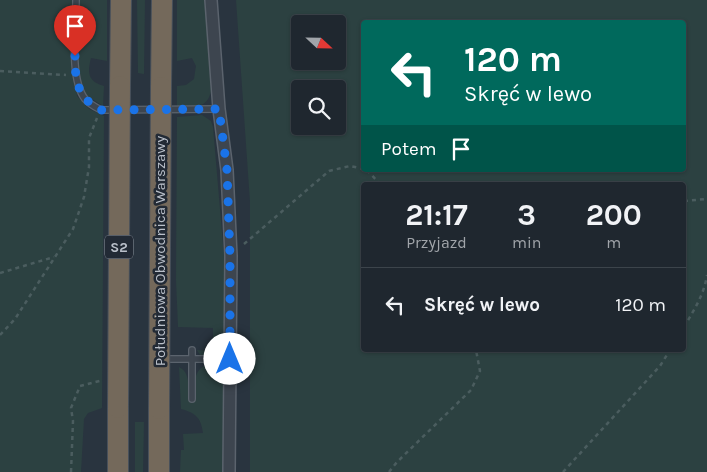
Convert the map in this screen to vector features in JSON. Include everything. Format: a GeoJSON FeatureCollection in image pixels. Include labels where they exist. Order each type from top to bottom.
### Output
{"type":"FeatureCollection","features":[{"type":"Feature","properties":{"kind":"highway","name":"S2"},"geometry":{"type":"LineString","coordinates":[[118,472],[121,0]]}},
{"type":"Feature","properties":{"kind":"highway","name":"Południowa Obwodnica Warszawy"},"geometry":{"type":"LineString","coordinates":[[159,472],[162,0]]}},
{"type":"Feature","properties":{"kind":"street"},"geometry":{"type":"LineString","coordinates":[[211,0],[219,109],[227,170],[230,256],[229,472]]}},
{"type":"Feature","properties":{"kind":"lane"},"geometry":{"type":"LineString","coordinates":[[76,0],[75,75],[80,91],[86,100],[101,110],[219,109]]}},
{"type":"Feature","properties":{"kind":"lane"},"geometry":{"type":"LineString","coordinates":[[192,350],[192,399]]}},
{"type":"Feature","properties":{"kind":"lane"},"geometry":{"type":"LineString","coordinates":[[170,359],[230,359]]}},
{"type":"Feature","properties":{"kind":"path"},"geometry":{"type":"LineString","coordinates":[[0,70],[75,75]]}},
{"type":"Feature","properties":{"kind":"path"},"geometry":{"type":"LineString","coordinates":[[0,335],[15,319],[73,229],[84,197],[89,167],[89,138],[101,110]]}},
{"type":"Feature","properties":{"kind":"path"},"geometry":{"type":"LineString","coordinates":[[230,256],[329,171],[350,166],[361,169]]}},
{"type":"Feature","properties":{"kind":"path"},"geometry":{"type":"LineString","coordinates":[[367,172],[378,182]]}},
{"type":"Feature","properties":{"kind":"path"},"geometry":{"type":"LineString","coordinates":[[686,201],[707,199]]}},
{"type":"Feature","properties":{"kind":"path"},"geometry":{"type":"LineString","coordinates":[[0,273],[55,257]]}},
{"type":"Feature","properties":{"kind":"path"},"geometry":{"type":"LineString","coordinates":[[686,324],[705,288],[707,275]]}},
{"type":"Feature","properties":{"kind":"path"},"geometry":{"type":"LineString","coordinates":[[389,472],[471,390],[480,371],[476,352]]}},
{"type":"Feature","properties":{"kind":"path"},"geometry":{"type":"LineString","coordinates":[[563,472],[660,366],[669,352]]}},
{"type":"Feature","properties":{"kind":"green space"},"geometry":{"type":"Polygon","coordinates":[[[0,0],[72,0],[77,96],[89,109],[104,116],[102,408],[88,413],[84,419],[81,472],[0,472],[0,0]]]}},
{"type":"Feature","properties":{"kind":"green space"},"geometry":{"type":"Polygon","coordinates":[[[79,0],[107,0],[107,61],[91,58],[89,68],[92,79],[104,86],[103,106],[84,94],[79,80],[79,0]]]}},
{"type":"Feature","properties":{"kind":"green space"},"geometry":{"type":"Polygon","coordinates":[[[137,0],[145,0],[144,74],[138,73],[137,0]]]}},
{"type":"Feature","properties":{"kind":"green space"},"geometry":{"type":"Polygon","coordinates":[[[177,0],[208,0],[211,91],[206,101],[198,106],[177,106],[177,86],[186,85],[194,79],[196,66],[192,58],[177,61],[177,0]]]}},
{"type":"Feature","properties":{"kind":"green space"},"geometry":{"type":"Polygon","coordinates":[[[236,0],[707,0],[707,472],[250,472],[250,202],[236,0]]]}},
{"type":"Feature","properties":{"kind":"green space"},"geometry":{"type":"Polygon","coordinates":[[[202,115],[211,121],[213,127],[224,256],[226,340],[223,349],[213,357],[200,355],[197,350],[213,351],[213,328],[178,327],[176,280],[177,117],[202,115]]]}},
{"type":"Feature","properties":{"kind":"green space"},"geometry":{"type":"Polygon","coordinates":[[[208,364],[217,364],[225,374],[224,472],[180,472],[181,450],[184,450],[183,434],[203,433],[201,423],[197,417],[181,409],[179,367],[187,377],[188,399],[194,399],[195,378],[199,370],[208,364]]]}},
{"type":"Feature","properties":{"kind":"green space"},"geometry":{"type":"Polygon","coordinates":[[[135,422],[144,422],[143,472],[135,472],[135,422]]]}},
{"type":"Feature","properties":{"kind":"route"},"geometry":{"type":"LineString","coordinates":[[75,56],[75,75],[80,91],[92,106],[101,110],[219,109],[227,170],[230,256],[230,359]]}}]}
